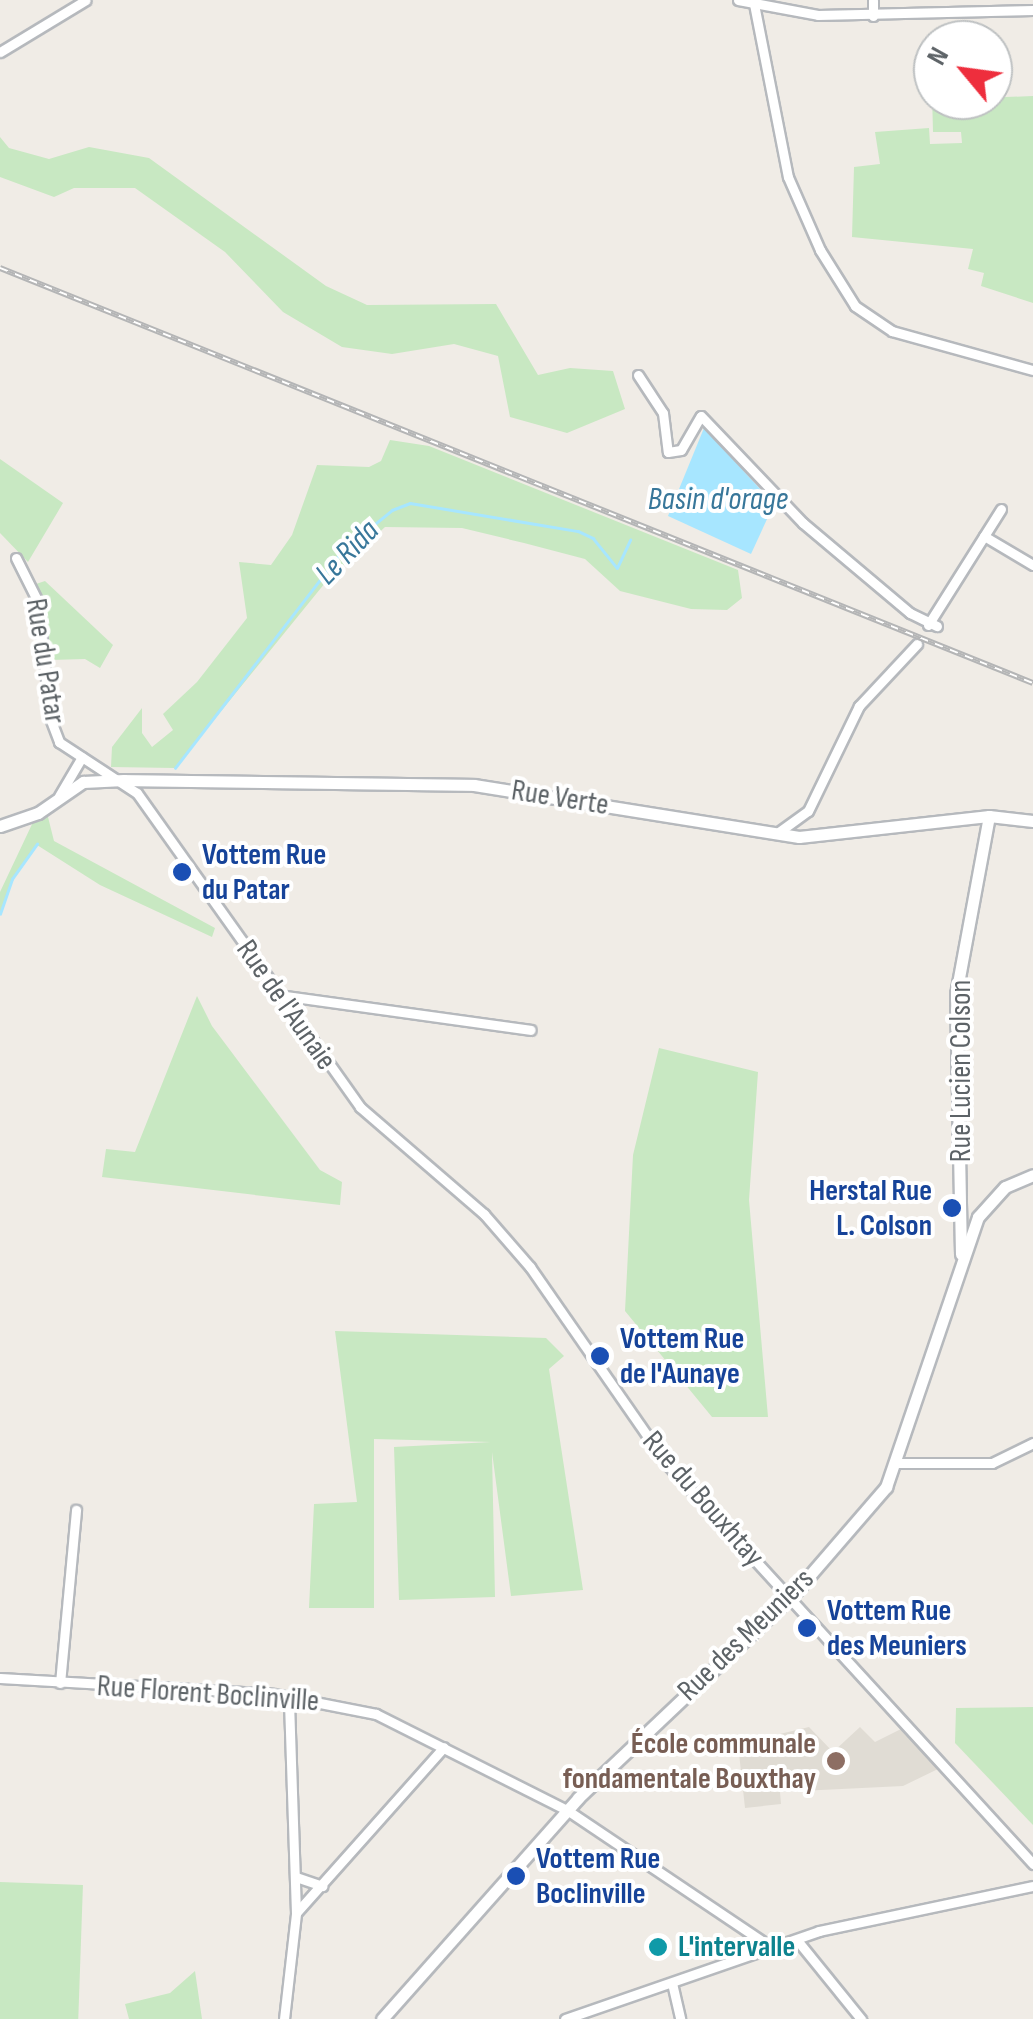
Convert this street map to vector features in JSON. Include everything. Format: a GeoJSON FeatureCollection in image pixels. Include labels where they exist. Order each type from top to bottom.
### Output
{"type":"FeatureCollection","features":[{"type":"Feature","properties":{"kind":"street"},"geometry":{"type":"LineString","coordinates":[[0,52],[86,0]]}},
{"type":"Feature","properties":{"kind":"street"},"geometry":{"type":"LineString","coordinates":[[738,0],[873,16],[1008,5],[1033,10]]}},
{"type":"Feature","properties":{"kind":"street"},"geometry":{"type":"LineString","coordinates":[[873,0],[873,16]]}},
{"type":"Feature","properties":{"kind":"street"},"geometry":{"type":"LineString","coordinates":[[754,4],[788,177],[820,250],[855,306],[892,331],[1033,370]]}},
{"type":"Feature","properties":{"kind":"street"},"geometry":{"type":"LineString","coordinates":[[638,375],[663,414],[668,452],[681,450],[702,416],[803,523],[933,626],[1001,509]]}},
{"type":"Feature","properties":{"kind":"street"},"geometry":{"type":"LineString","coordinates":[[984,536],[1033,565]]}},
{"type":"Feature","properties":{"kind":"street","name":"Rue du Patar"},"geometry":{"type":"LineString","coordinates":[[16,558],[38,602],[50,718],[59,742],[124,780]]}},
{"type":"Feature","properties":{"kind":"street"},"geometry":{"type":"LineString","coordinates":[[776,834],[808,811],[859,706],[917,644]]}},
{"type":"Feature","properties":{"kind":"street","name":"Rue du Patar"},"geometry":{"type":"LineString","coordinates":[[59,796],[82,757]]}},
{"type":"Feature","properties":{"kind":"street","name":"Rue Verte"},"geometry":{"type":"LineString","coordinates":[[59,796],[83,782],[124,780],[474,784],[776,834],[840,836],[989,816],[1033,821]]}},
{"type":"Feature","properties":{"kind":"street","name":"Rue de l'Aunaie"},"geometry":{"type":"LineString","coordinates":[[124,780],[378,1127],[475,1205]]}},
{"type":"Feature","properties":{"kind":"street"},"geometry":{"type":"LineString","coordinates":[[0,826],[38,813],[59,796]]}},
{"type":"Feature","properties":{"kind":"street","name":"Rue Lucien Colson"},"geometry":{"type":"LineString","coordinates":[[959,1210],[956,994],[989,816]]}},
{"type":"Feature","properties":{"kind":"street"},"geometry":{"type":"LineString","coordinates":[[279,994],[531,1030]]}},
{"type":"Feature","properties":{"kind":"street"},"geometry":{"type":"LineString","coordinates":[[962,1263],[959,1210],[978,1218],[1005,1187],[1033,1175]]}},
{"type":"Feature","properties":{"kind":"street","name":"Rue du Bouxhtay"},"geometry":{"type":"LineString","coordinates":[[475,1205],[530,1267],[666,1463],[1033,1868]]}},
{"type":"Feature","properties":{"kind":"street","name":"Rue des Meuniers"},"geometry":{"type":"LineString","coordinates":[[382,2019],[567,1810],[790,1596],[886,1487],[978,1218]]}},
{"type":"Feature","properties":{"kind":"street"},"geometry":{"type":"LineString","coordinates":[[896,1464],[992,1463],[1033,1443]]}},
{"type":"Feature","properties":{"kind":"street"},"geometry":{"type":"LineString","coordinates":[[60,1684],[76,1510]]}},
{"type":"Feature","properties":{"kind":"street","name":"Rue Florent Boclinville"},"geometry":{"type":"LineString","coordinates":[[0,1678],[288,1697],[376,1714],[567,1810],[770,1948]]}},
{"type":"Feature","properties":{"kind":"street"},"geometry":{"type":"LineString","coordinates":[[284,2019],[296,1913],[288,1697]]}},
{"type":"Feature","properties":{"kind":"street"},"geometry":{"type":"LineString","coordinates":[[296,1913],[444,1747]]}},
{"type":"Feature","properties":{"kind":"street"},"geometry":{"type":"LineString","coordinates":[[566,2019],[770,1948],[876,1916],[1032,1887],[1033,1868]]}},
{"type":"Feature","properties":{"kind":"street"},"geometry":{"type":"LineString","coordinates":[[296,1877],[322,1886]]}},
{"type":"Feature","properties":{"kind":"street"},"geometry":{"type":"LineString","coordinates":[[796,1940],[860,2019]]}},
{"type":"Feature","properties":{"kind":"street"},"geometry":{"type":"LineString","coordinates":[[672,1983],[680,2019]]}},
{"type":"Feature","properties":{"kind":"shaded area","name":"École communale fondamentale Bouxthay"},"geometry":{"type":"Polygon","coordinates":[[[809,1727],[833,1752],[860,1727],[875,1742],[903,1728],[938,1769],[903,1786],[780,1792],[781,1804],[745,1808],[738,1744],[809,1727]]]}},
{"type":"Feature","properties":{"kind":"green space"},"geometry":{"type":"Polygon","coordinates":[[[1033,96],[1033,303],[981,286],[984,273],[968,269],[973,249],[852,237],[854,167],[880,164],[875,132],[929,128],[930,144],[962,143],[961,132],[933,132],[933,120],[1013,120],[1013,97],[1033,96]]]}},
{"type":"Feature","properties":{"kind":"green space"},"geometry":{"type":"Polygon","coordinates":[[[0,137],[9,148],[49,159],[89,147],[149,158],[326,286],[367,305],[496,304],[538,375],[570,368],[613,371],[625,409],[567,433],[510,417],[498,356],[454,344],[392,354],[342,347],[283,312],[225,252],[135,188],[74,188],[54,197],[0,177],[0,137]]]}},
{"type":"Feature","properties":{"kind":"green space"},"geometry":{"type":"Polygon","coordinates":[[[390,440],[429,446],[738,570],[742,598],[727,610],[691,609],[620,591],[585,559],[462,528],[385,527],[325,583],[175,768],[111,767],[112,747],[142,708],[142,733],[152,747],[173,730],[163,714],[197,682],[247,618],[239,562],[271,565],[292,535],[317,465],[369,467],[381,461],[390,440]]]}},
{"type":"Feature","properties":{"kind":"green space"},"geometry":{"type":"Polygon","coordinates":[[[0,459],[63,503],[28,562],[0,533],[0,459]]]}},
{"type":"Feature","properties":{"kind":"green space"},"geometry":{"type":"Polygon","coordinates":[[[45,581],[113,645],[100,668],[85,659],[50,660],[36,584],[45,581]]]}},
{"type":"Feature","properties":{"kind":"green space"},"geometry":{"type":"Polygon","coordinates":[[[47,813],[54,841],[215,928],[212,937],[100,885],[37,845],[12,879],[0,914],[0,892],[34,820],[47,813]]]}},
{"type":"Feature","properties":{"kind":"green space"},"geometry":{"type":"Polygon","coordinates":[[[197,996],[212,1026],[320,1170],[342,1182],[340,1205],[102,1177],[106,1149],[135,1152],[197,996]]]}},
{"type":"Feature","properties":{"kind":"green space"},"geometry":{"type":"Polygon","coordinates":[[[659,1048],[758,1072],[749,1200],[768,1417],[712,1417],[625,1311],[633,1155],[659,1048]]]}},
{"type":"Feature","properties":{"kind":"green space"},"geometry":{"type":"Polygon","coordinates":[[[335,1331],[546,1338],[564,1356],[549,1369],[583,1590],[511,1596],[492,1452],[495,1597],[399,1600],[394,1447],[491,1442],[374,1439],[374,1608],[309,1608],[314,1504],[357,1502],[335,1331]]]}},
{"type":"Feature","properties":{"kind":"green space"},"geometry":{"type":"Polygon","coordinates":[[[1033,1707],[1033,1825],[955,1743],[956,1708],[1033,1707]]]}},
{"type":"Feature","properties":{"kind":"green space"},"geometry":{"type":"Polygon","coordinates":[[[0,1882],[83,1885],[78,2019],[0,2019],[0,1882]]]}},
{"type":"Feature","properties":{"kind":"green space"},"geometry":{"type":"Polygon","coordinates":[[[195,1971],[202,2019],[129,2019],[125,2004],[170,1993],[195,1971]]]}},
{"type":"Feature","properties":{"kind":"water","name":"Basin d'orage"},"geometry":{"type":"Polygon","coordinates":[[[704,428],[774,504],[751,554],[668,516],[704,428]]]}},
{"type":"Feature","properties":{"kind":"waterway","name":"Le Rida"},"geometry":{"type":"LineString","coordinates":[[175,768],[343,550],[392,510],[410,503],[578,531],[593,538],[617,568],[630,540]]}},
{"type":"Feature","properties":{"kind":"waterway","name":"Le Rida"},"geometry":{"type":"LineString","coordinates":[[0,914],[12,879],[37,844]]}},
{"type":"Feature","properties":{"kind":"railway"},"geometry":{"type":"LineString","coordinates":[[0,268],[1033,683]]}},
{"type":"Feature","properties":{"kind":"place","name":"Vottem Rue du Patar"},"geometry":{"type":"Point","coordinates":[182,872]}},
{"type":"Feature","properties":{"kind":"place","name":"Herstal Rue L. Colson"},"geometry":{"type":"Point","coordinates":[952,1208]}},
{"type":"Feature","properties":{"kind":"place","name":"Vottem Rue de l'Aunaye"},"geometry":{"type":"Point","coordinates":[600,1356]}},
{"type":"Feature","properties":{"kind":"place","name":"Vottem Rue des Meuniers"},"geometry":{"type":"Point","coordinates":[807,1628]}},
{"type":"Feature","properties":{"kind":"place","name":"École communale fondamentale Bouxthay"},"geometry":{"type":"Point","coordinates":[836,1761]}},
{"type":"Feature","properties":{"kind":"place","name":"Vottem Rue Boclinville"},"geometry":{"type":"Point","coordinates":[516,1876]}},
{"type":"Feature","properties":{"kind":"place","name":"L'intervalle"},"geometry":{"type":"Point","coordinates":[658,1947]}}]}
